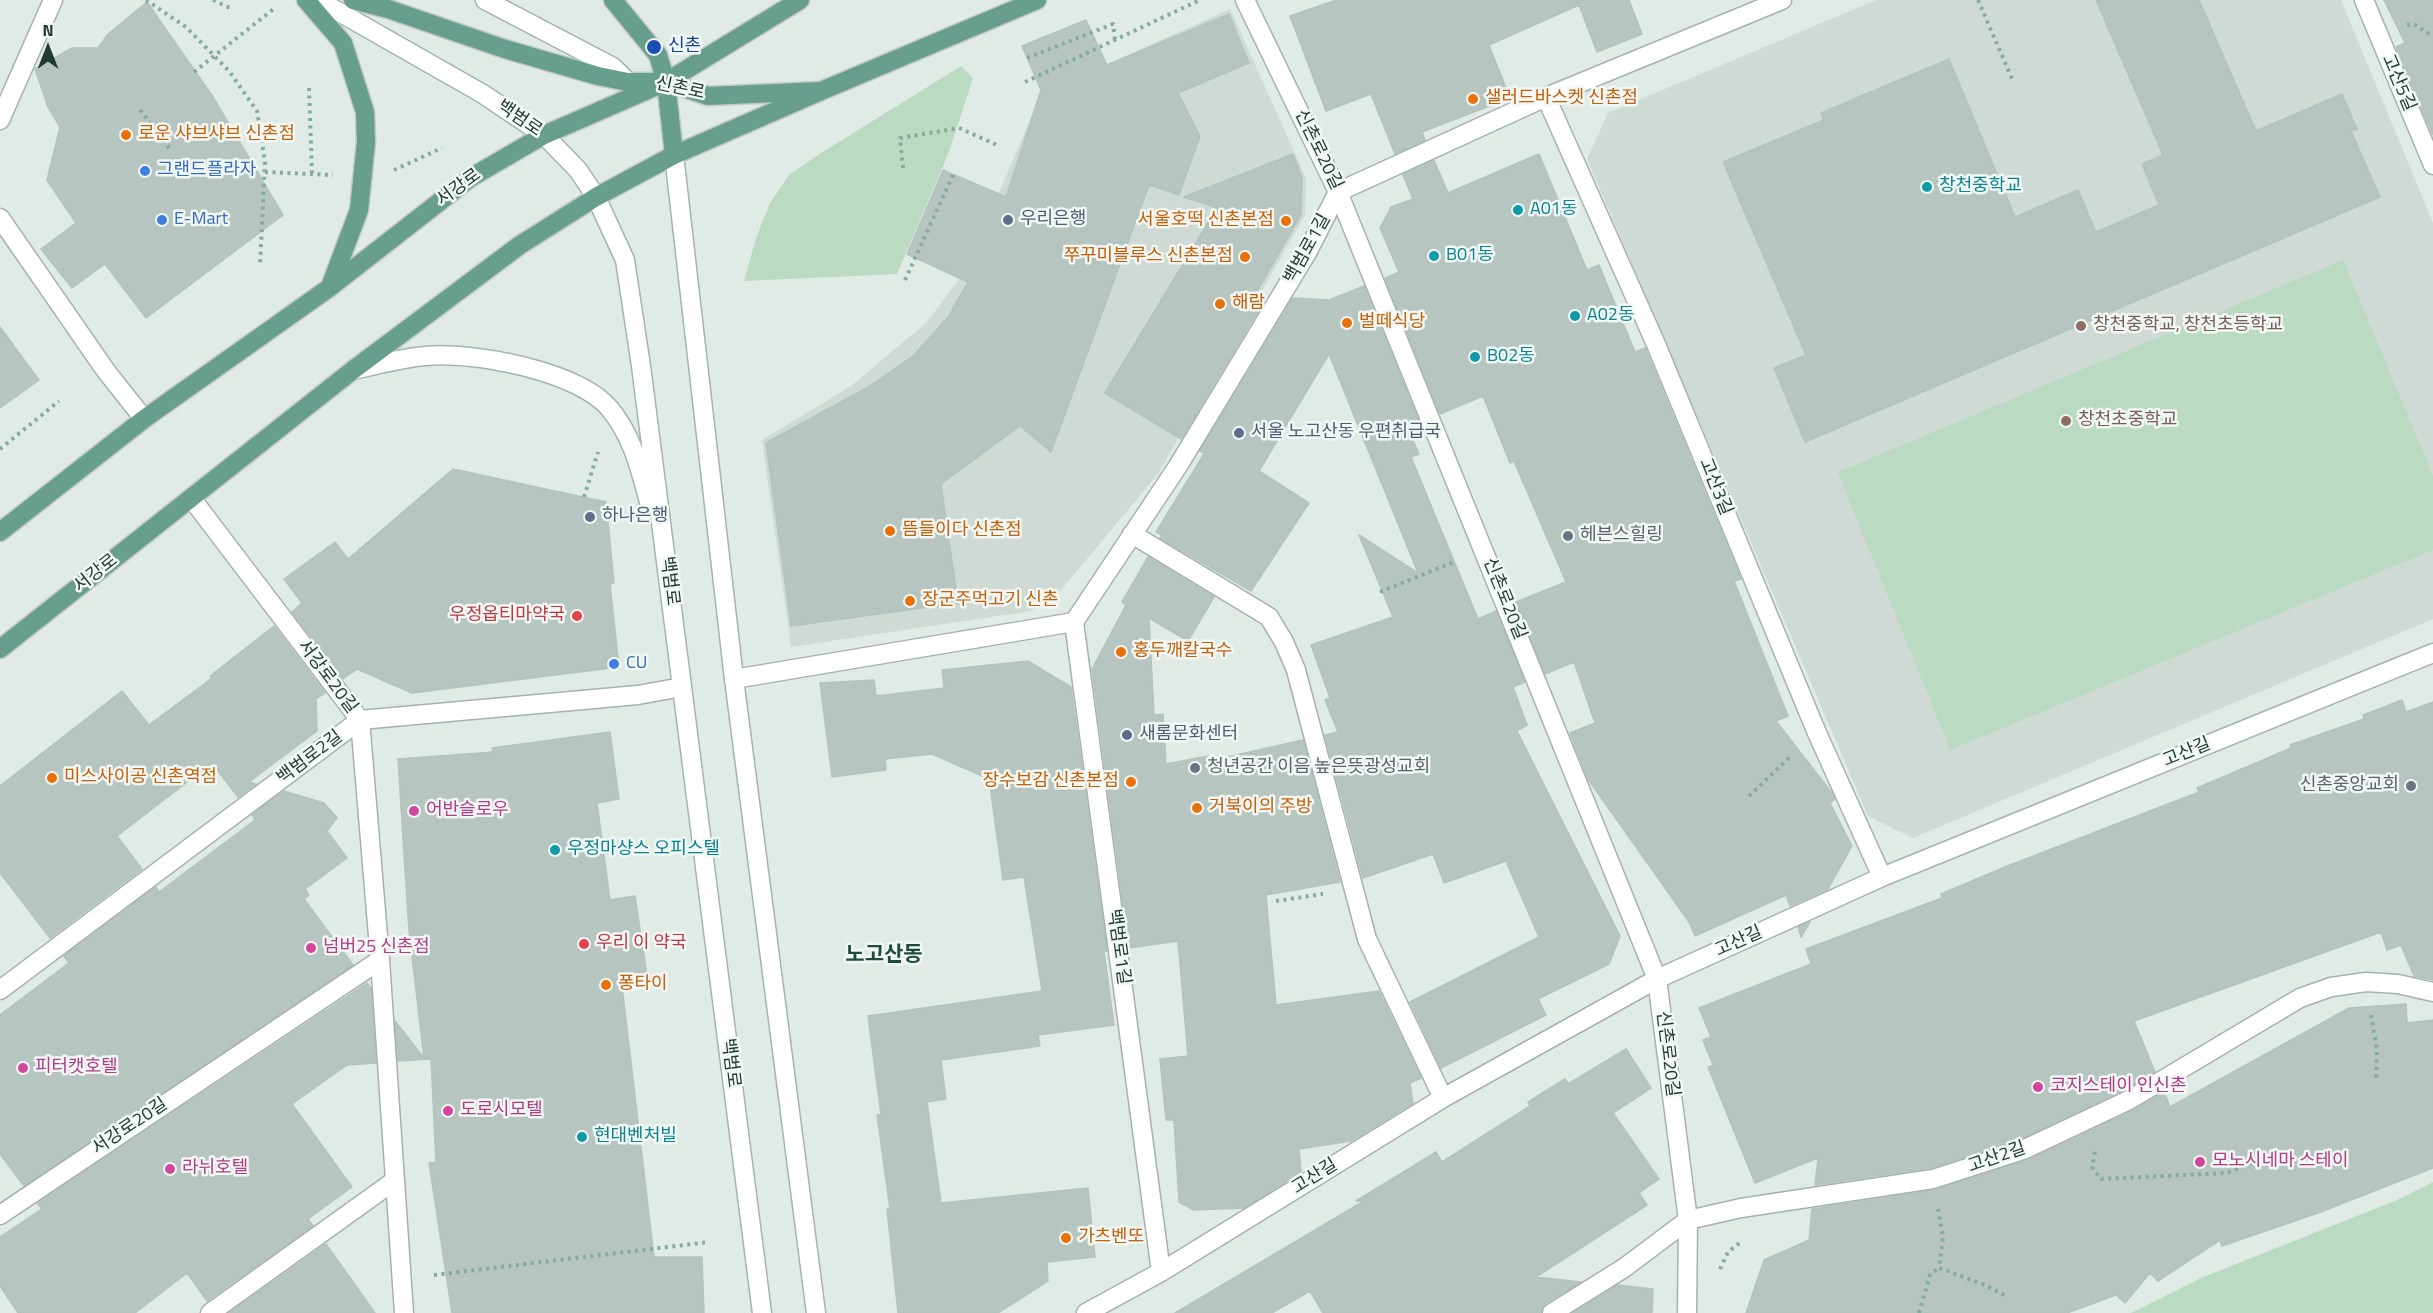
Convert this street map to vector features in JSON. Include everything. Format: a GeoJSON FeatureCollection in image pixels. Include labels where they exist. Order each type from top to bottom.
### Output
{"type":"FeatureCollection","features":[{"type":"Feature","properties":{"kind":"main road"},"geometry":{"type":"LineString","coordinates":[[306,0],[343,43],[365,112],[366,142],[359,210],[329,288]]}},
{"type":"Feature","properties":{"kind":"main road","name":"신촌로"},"geometry":{"type":"LineString","coordinates":[[353,0],[388,9],[505,49],[628,82],[666,82],[708,96],[820,91],[1037,0]]}},
{"type":"Feature","properties":{"kind":"main road"},"geometry":{"type":"LineString","coordinates":[[613,0],[658,55],[666,82],[674,155],[820,91]]}},
{"type":"Feature","properties":{"kind":"main road","name":"서강로"},"geometry":{"type":"LineString","coordinates":[[0,532],[144,419],[329,288],[470,178],[544,135],[666,82],[800,0]]}},
{"type":"Feature","properties":{"kind":"main road","name":"서강로"},"geometry":{"type":"LineString","coordinates":[[0,649],[354,370],[520,245],[596,197],[674,155]]}},
{"type":"Feature","properties":{"kind":"street"},"geometry":{"type":"LineString","coordinates":[[0,120],[53,0]]}},
{"type":"Feature","properties":{"kind":"street","name":"백범로"},"geometry":{"type":"LineString","coordinates":[[318,0],[483,94],[544,135],[578,170],[596,197],[625,260],[668,571],[762,1313]]}},
{"type":"Feature","properties":{"kind":"street"},"geometry":{"type":"LineString","coordinates":[[485,0],[613,67],[628,82]]}},
{"type":"Feature","properties":{"kind":"street","name":"신촌로20길"},"geometry":{"type":"LineString","coordinates":[[1245,0],[1338,192],[1657,979],[1688,1220],[1687,1313]]}},
{"type":"Feature","properties":{"kind":"street","name":"백범로1길"},"geometry":{"type":"LineString","coordinates":[[1161,1272],[1074,622],[1178,466],[1290,282],[1338,192],[1546,97],[1782,0]]}},
{"type":"Feature","properties":{"kind":"street","name":"고산5길"},"geometry":{"type":"LineString","coordinates":[[2364,0],[2433,165]]}},
{"type":"Feature","properties":{"kind":"street","name":"고산3길"},"geometry":{"type":"LineString","coordinates":[[1546,97],[1655,342],[1817,733],[1882,877]]}},
{"type":"Feature","properties":{"kind":"street"},"geometry":{"type":"LineString","coordinates":[[674,155],[734,679],[816,1313]]}},
{"type":"Feature","properties":{"kind":"street"},"geometry":{"type":"LineString","coordinates":[[0,218],[106,371],[144,419]]}},
{"type":"Feature","properties":{"kind":"street"},"geometry":{"type":"LineString","coordinates":[[354,370],[426,356],[462,356],[511,363],[556,376],[584,390],[609,407],[632,441],[668,571]]}},
{"type":"Feature","properties":{"kind":"street","name":"서강로20길"},"geometry":{"type":"LineString","coordinates":[[192,499],[360,720],[380,960],[404,1313]]}},
{"type":"Feature","properties":{"kind":"street"},"geometry":{"type":"LineString","coordinates":[[1132,534],[1269,617],[1284,642],[1296,670],[1367,939],[1443,1098]]}},
{"type":"Feature","properties":{"kind":"street"},"geometry":{"type":"LineString","coordinates":[[734,679],[1074,622]]}},
{"type":"Feature","properties":{"kind":"street","name":"고산길"},"geometry":{"type":"LineString","coordinates":[[1086,1313],[1161,1272],[1443,1098],[1657,979],[1882,877],[2433,653]]}},
{"type":"Feature","properties":{"kind":"street","name":"백범로2길"},"geometry":{"type":"LineString","coordinates":[[0,990],[360,720],[638,695],[682,687]]}},
{"type":"Feature","properties":{"kind":"street","name":"서강로20길"},"geometry":{"type":"LineString","coordinates":[[0,1215],[380,960]]}},
{"type":"Feature","properties":{"kind":"street","name":"고산2길"},"geometry":{"type":"LineString","coordinates":[[1552,1313],[1624,1268],[1688,1220],[1742,1208],[1933,1179],[2023,1150],[2129,1100],[2300,998],[2331,987],[2366,982],[2398,984],[2433,992]]}},
{"type":"Feature","properties":{"kind":"street"},"geometry":{"type":"LineString","coordinates":[[210,1313],[394,1181]]}},
{"type":"Feature","properties":{"kind":"path"},"geometry":{"type":"LineString","coordinates":[[146,0],[186,27],[229,71],[257,111],[265,172],[260,266]]}},
{"type":"Feature","properties":{"kind":"path"},"geometry":{"type":"LineString","coordinates":[[213,0],[231,8]]}},
{"type":"Feature","properties":{"kind":"path"},"geometry":{"type":"LineString","coordinates":[[1025,82],[1200,0]]}},
{"type":"Feature","properties":{"kind":"path"},"geometry":{"type":"LineString","coordinates":[[1978,0],[2013,81]]}},
{"type":"Feature","properties":{"kind":"path"},"geometry":{"type":"LineString","coordinates":[[194,72],[282,2]]}},
{"type":"Feature","properties":{"kind":"path"},"geometry":{"type":"LineString","coordinates":[[1027,58],[1113,24],[1115,40]]}},
{"type":"Feature","properties":{"kind":"path"},"geometry":{"type":"LineString","coordinates":[[309,88],[312,173]]}},
{"type":"Feature","properties":{"kind":"path"},"geometry":{"type":"LineString","coordinates":[[140,110],[170,149]]}},
{"type":"Feature","properties":{"kind":"path"},"geometry":{"type":"LineString","coordinates":[[903,168],[900,138],[959,128],[996,145]]}},
{"type":"Feature","properties":{"kind":"path"},"geometry":{"type":"LineString","coordinates":[[390,171],[442,148]]}},
{"type":"Feature","properties":{"kind":"path"},"geometry":{"type":"LineString","coordinates":[[265,172],[338,175]]}},
{"type":"Feature","properties":{"kind":"path"},"geometry":{"type":"LineString","coordinates":[[905,280],[953,175]]}},
{"type":"Feature","properties":{"kind":"path"},"geometry":{"type":"LineString","coordinates":[[0,449],[59,401]]}},
{"type":"Feature","properties":{"kind":"path"},"geometry":{"type":"LineString","coordinates":[[584,497],[598,452]]}},
{"type":"Feature","properties":{"kind":"path"},"geometry":{"type":"LineString","coordinates":[[1380,592],[1484,549]]}},
{"type":"Feature","properties":{"kind":"path"},"geometry":{"type":"LineString","coordinates":[[1749,796],[1817,733]]}},
{"type":"Feature","properties":{"kind":"path"},"geometry":{"type":"LineString","coordinates":[[1276,901],[1353,889]]}},
{"type":"Feature","properties":{"kind":"path"},"geometry":{"type":"LineString","coordinates":[[2370,1007],[2377,1050],[2376,1080]]}},
{"type":"Feature","properties":{"kind":"path"},"geometry":{"type":"LineString","coordinates":[[2098,1147],[2092,1155],[2092,1167],[2101,1179],[2226,1173],[2281,1152]]}},
{"type":"Feature","properties":{"kind":"path"},"geometry":{"type":"LineString","coordinates":[[1719,1271],[1728,1252],[1747,1238]]}},
{"type":"Feature","properties":{"kind":"path"},"geometry":{"type":"LineString","coordinates":[[1919,1313],[1930,1275],[1938,1268],[1943,1238]]}},
{"type":"Feature","properties":{"kind":"path"},"geometry":{"type":"LineString","coordinates":[[400,1279],[709,1242]]}},
{"type":"Feature","properties":{"kind":"path"},"geometry":{"type":"LineString","coordinates":[[1938,1268],[1985,1285],[2006,1296]]}},
{"type":"Feature","properties":{"kind":"shaded area","name":"창천초중학교"},"geometry":{"type":"Polygon","coordinates":[[[1876,0],[2341,0],[2433,223],[2433,619],[1913,838],[1868,816],[1587,159],[1608,113],[1876,0]]]}},
{"type":"Feature","properties":{"kind":"shaded area"},"geometry":{"type":"Polygon","coordinates":[[[1230,9],[1306,178],[1305,215],[1158,474],[1061,590],[1031,611],[791,647],[762,440],[851,386],[926,323],[966,270],[1041,94],[1230,9]]]}},
{"type":"Feature","properties":{"kind":"green space"},"geometry":{"type":"Polygon","coordinates":[[[961,66],[973,78],[949,152],[897,274],[744,281],[756,238],[770,203],[789,175],[961,66]]]}},
{"type":"Feature","properties":{"kind":"green space"},"geometry":{"type":"Polygon","coordinates":[[[2343,260],[2433,476],[2433,550],[1950,750],[1838,472],[2343,260]]]}},
{"type":"Feature","properties":{"kind":"green space"},"geometry":{"type":"Polygon","coordinates":[[[2433,1182],[2433,1313],[2131,1313],[2201,1278],[2397,1200],[2433,1182]]]}},
{"type":"Feature","properties":{"kind":"building"},"geometry":{"type":"Polygon","coordinates":[[[1336,0],[1629,0],[1642,34],[1597,52],[1579,5],[1489,45],[1510,98],[1422,132],[1425,140],[1395,154],[1371,94],[1326,111],[1290,16],[1336,0]]]}},
{"type":"Feature","properties":{"kind":"building"},"geometry":{"type":"Polygon","coordinates":[[[2096,0],[2199,0],[2256,131],[2342,94],[2357,129],[2351,131],[2380,197],[1805,442],[1774,368],[1806,355],[1723,162],[1824,120],[1821,113],[1949,59],[2015,217],[2078,190],[2096,232],[2159,205],[2142,164],[2163,155],[2096,0]]]}},
{"type":"Feature","properties":{"kind":"building"},"geometry":{"type":"Polygon","coordinates":[[[2384,0],[2433,0],[2433,135],[2396,47],[2405,43],[2384,0]]]}},
{"type":"Feature","properties":{"kind":"building","name":"그랜드플라자"},"geometry":{"type":"Polygon","coordinates":[[[147,2],[213,97],[283,215],[146,318],[105,264],[72,288],[41,249],[76,223],[47,180],[60,127],[48,107],[35,69],[72,48],[98,48],[108,34],[147,2]]]}},
{"type":"Feature","properties":{"kind":"building"},"geometry":{"type":"Polygon","coordinates":[[[1229,14],[1249,63],[1178,93],[1200,136],[1179,195],[1149,185],[1051,452],[1020,426],[941,484],[958,603],[791,626],[766,443],[870,386],[913,356],[948,317],[968,282],[907,254],[943,170],[1006,197],[1041,90],[1022,46],[1086,20],[1107,65],[1229,14]]]}},
{"type":"Feature","properties":{"kind":"building"},"geometry":{"type":"Polygon","coordinates":[[[1293,154],[1302,178],[1301,215],[1253,298],[1266,298],[1181,439],[1105,393],[1217,208],[1184,197],[1293,154]]]}},
{"type":"Feature","properties":{"kind":"building"},"geometry":{"type":"Polygon","coordinates":[[[1539,154],[1587,270],[1599,265],[1635,352],[1645,348],[1741,579],[1734,581],[1788,716],[1776,721],[1832,793],[1835,799],[1830,803],[1852,846],[1828,889],[1790,906],[1786,895],[1695,936],[1689,922],[1588,779],[1570,733],[1595,723],[1574,662],[1545,674],[1516,602],[1566,582],[1514,461],[1510,463],[1483,396],[1440,414],[1385,278],[1399,272],[1380,228],[1391,207],[1413,199],[1403,175],[1434,160],[1448,193],[1539,154]]]}},
{"type":"Feature","properties":{"kind":"building"},"geometry":{"type":"Polygon","coordinates":[[[1364,286],[1419,422],[1407,427],[1419,454],[1411,457],[1478,619],[1496,611],[1525,682],[1513,687],[1527,725],[1517,731],[1620,936],[1609,964],[1538,999],[1546,1015],[1441,1068],[1410,1002],[1539,937],[1506,861],[1444,883],[1433,854],[1363,878],[1325,735],[1338,732],[1325,700],[1330,698],[1311,645],[1393,617],[1359,535],[1418,573],[1329,354],[1259,471],[1309,503],[1251,591],[1160,538],[1162,535],[1156,532],[1204,454],[1200,451],[1293,298],[1329,300],[1364,286]]]}},
{"type":"Feature","properties":{"kind":"building"},"geometry":{"type":"Polygon","coordinates":[[[0,327],[39,380],[0,408],[0,327]]]}},
{"type":"Feature","properties":{"kind":"building"},"geometry":{"type":"Polygon","coordinates":[[[453,469],[606,502],[614,583],[610,584],[619,667],[412,693],[357,669],[343,679],[292,612],[302,603],[284,579],[335,542],[348,559],[453,469]]]}},
{"type":"Feature","properties":{"kind":"building"},"geometry":{"type":"Polygon","coordinates":[[[1148,557],[1214,597],[1188,641],[1149,618],[1154,715],[1163,714],[1166,764],[1208,756],[1209,761],[1303,740],[1340,882],[1266,895],[1276,1005],[1379,991],[1421,1078],[1410,1083],[1413,1103],[1351,1141],[1299,1149],[1301,1172],[1244,1208],[1194,1210],[1179,1202],[1174,1120],[1166,1120],[1160,1059],[1188,1056],[1178,941],[1129,948],[1092,669],[1126,605],[1122,602],[1148,557]]]}},
{"type":"Feature","properties":{"kind":"building"},"geometry":{"type":"Polygon","coordinates":[[[274,626],[325,693],[316,699],[317,731],[249,782],[256,784],[238,797],[212,763],[117,836],[142,869],[50,938],[0,873],[0,786],[122,691],[149,725],[212,678],[210,676],[274,626]]]}},
{"type":"Feature","properties":{"kind":"building"},"geometry":{"type":"Polygon","coordinates":[[[1028,661],[1071,687],[1107,951],[1104,951],[1114,1025],[1038,1035],[1040,1046],[941,1060],[946,1099],[927,1102],[941,1203],[1088,1188],[1095,1257],[1047,1262],[1048,1281],[998,1313],[898,1313],[887,1209],[890,1209],[877,1115],[881,1115],[868,1016],[1042,991],[1024,877],[1003,880],[989,779],[932,754],[885,759],[886,770],[832,777],[820,683],[874,680],[876,696],[944,688],[942,670],[1028,661]]]}},
{"type":"Feature","properties":{"kind":"building"},"geometry":{"type":"Polygon","coordinates":[[[2402,700],[2406,712],[2433,702],[2433,980],[2414,976],[2401,945],[2387,950],[2381,932],[2134,1021],[2155,1072],[2124,1090],[2019,1140],[1930,1168],[1815,1185],[1818,1158],[1755,1183],[1708,1067],[1713,1065],[1703,1040],[1711,1037],[1699,1008],[1811,964],[1806,949],[1942,898],[1941,894],[2005,867],[2199,792],[2197,788],[2291,748],[2290,745],[2364,719],[2363,715],[2402,700]]]}},
{"type":"Feature","properties":{"kind":"building"},"geometry":{"type":"Polygon","coordinates":[[[610,732],[619,799],[597,803],[610,900],[635,896],[648,982],[622,986],[654,1257],[702,1257],[704,1313],[452,1313],[429,1163],[436,1162],[431,1059],[398,1061],[395,1021],[424,1058],[409,931],[398,759],[493,752],[492,748],[610,732]]]}},
{"type":"Feature","properties":{"kind":"building"},"geometry":{"type":"Polygon","coordinates":[[[284,791],[324,803],[337,818],[327,831],[347,858],[305,889],[309,895],[304,899],[353,965],[24,1186],[0,1154],[0,1015],[69,963],[64,956],[156,887],[159,892],[255,820],[252,815],[284,791]]]}},
{"type":"Feature","properties":{"kind":"building"},"geometry":{"type":"Polygon","coordinates":[[[1810,922],[1801,937],[1798,927],[1810,922]]]}},
{"type":"Feature","properties":{"kind":"building"},"geometry":{"type":"Polygon","coordinates":[[[367,983],[371,988],[376,1063],[347,1065],[292,1104],[352,1187],[308,1219],[313,1226],[207,1301],[187,1273],[135,1313],[18,1313],[0,1286],[0,1237],[42,1209],[37,1203],[367,983]]]}},
{"type":"Feature","properties":{"kind":"building"},"geometry":{"type":"Polygon","coordinates":[[[2406,1004],[2407,1023],[2433,1020],[2433,1168],[2318,1213],[2222,1246],[2220,1240],[2158,1281],[2150,1273],[2125,1303],[2116,1295],[2067,1313],[1746,1313],[1764,1260],[1809,1240],[1812,1209],[1935,1190],[2026,1161],[2134,1110],[2164,1092],[2170,1107],[2349,1008],[2406,1004]]]}},
{"type":"Feature","properties":{"kind":"building"},"geometry":{"type":"Polygon","coordinates":[[[1626,1049],[1651,1088],[1613,1113],[1659,1179],[1639,1193],[1647,1205],[1536,1277],[1581,1282],[1546,1303],[1541,1313],[1323,1313],[1310,1291],[1272,1313],[1175,1313],[1364,1201],[1356,1201],[1436,1152],[1442,1162],[1530,1106],[1528,1102],[1565,1079],[1568,1084],[1626,1049]]]}},
{"type":"Feature","properties":{"kind":"building"},"geometry":{"type":"Polygon","coordinates":[[[326,1244],[375,1313],[229,1313],[326,1244]]]}},
{"type":"Feature","properties":{"kind":"building"},"geometry":{"type":"Polygon","coordinates":[[[1618,1285],[1653,1289],[1652,1313],[1573,1313],[1618,1285]]]}},
{"type":"Feature","properties":{"kind":"place","name":"신촌"},"geometry":{"type":"Point","coordinates":[654,47]}},
{"type":"Feature","properties":{"kind":"place","name":"샐러드바스켓 신촌점"},"geometry":{"type":"Point","coordinates":[1473,99]}},
{"type":"Feature","properties":{"kind":"place","name":"로운 샤브샤브 신촌점"},"geometry":{"type":"Point","coordinates":[126,135]}},
{"type":"Feature","properties":{"kind":"place","name":"그랜드플라자"},"geometry":{"type":"Point","coordinates":[145,171]}},
{"type":"Feature","properties":{"kind":"place","name":"창천중학교"},"geometry":{"type":"Point","coordinates":[1927,187]}},
{"type":"Feature","properties":{"kind":"place","name":"A01동"},"geometry":{"type":"Point","coordinates":[1518,210]}},
{"type":"Feature","properties":{"kind":"place","name":"E-Mart"},"geometry":{"type":"Point","coordinates":[162,220]}},
{"type":"Feature","properties":{"kind":"place","name":"우리은행"},"geometry":{"type":"Point","coordinates":[1008,220]}},
{"type":"Feature","properties":{"kind":"place","name":"서울호떡 신촌본점"},"geometry":{"type":"Point","coordinates":[1286,221]}},
{"type":"Feature","properties":{"kind":"place","name":"B01동"},"geometry":{"type":"Point","coordinates":[1434,256]}},
{"type":"Feature","properties":{"kind":"place","name":"쭈꾸미블루스 신촌본점"},"geometry":{"type":"Point","coordinates":[1245,257]}},
{"type":"Feature","properties":{"kind":"place","name":"해람"},"geometry":{"type":"Point","coordinates":[1220,304]}},
{"type":"Feature","properties":{"kind":"place","name":"A02동"},"geometry":{"type":"Point","coordinates":[1575,316]}},
{"type":"Feature","properties":{"kind":"place","name":"벌떼식당"},"geometry":{"type":"Point","coordinates":[1347,323]}},
{"type":"Feature","properties":{"kind":"place","name":"창천중학교, 창천초등학교"},"geometry":{"type":"Point","coordinates":[2081,326]}},
{"type":"Feature","properties":{"kind":"place","name":"B02동"},"geometry":{"type":"Point","coordinates":[1475,357]}},
{"type":"Feature","properties":{"kind":"place","name":"창천초중학교"},"geometry":{"type":"Point","coordinates":[2066,421]}},
{"type":"Feature","properties":{"kind":"place","name":"서울 노고산동 우편취급국"},"geometry":{"type":"Point","coordinates":[1239,433]}},
{"type":"Feature","properties":{"kind":"place","name":"하나은행"},"geometry":{"type":"Point","coordinates":[590,517]}},
{"type":"Feature","properties":{"kind":"place","name":"뜸들이다 신촌점"},"geometry":{"type":"Point","coordinates":[890,531]}},
{"type":"Feature","properties":{"kind":"place","name":"헤븐스힐링"},"geometry":{"type":"Point","coordinates":[1568,536]}},
{"type":"Feature","properties":{"kind":"place","name":"장군주먹고기 신촌"},"geometry":{"type":"Point","coordinates":[910,601]}},
{"type":"Feature","properties":{"kind":"place","name":"우정옵티마약국"},"geometry":{"type":"Point","coordinates":[577,616]}},
{"type":"Feature","properties":{"kind":"place","name":"홍두깨칼국수"},"geometry":{"type":"Point","coordinates":[1121,652]}},
{"type":"Feature","properties":{"kind":"place","name":"CU"},"geometry":{"type":"Point","coordinates":[614,664]}},
{"type":"Feature","properties":{"kind":"place","name":"새롬문화센터"},"geometry":{"type":"Point","coordinates":[1127,735]}},
{"type":"Feature","properties":{"kind":"place","name":"청년공간 이음 높은뜻광성교회"},"geometry":{"type":"Point","coordinates":[1195,768]}},
{"type":"Feature","properties":{"kind":"place","name":"미스사이공 신촌역점"},"geometry":{"type":"Point","coordinates":[52,778]}},
{"type":"Feature","properties":{"kind":"place","name":"장수보감 신촌본점"},"geometry":{"type":"Point","coordinates":[1131,782]}},
{"type":"Feature","properties":{"kind":"place","name":"신촌중앙교회"},"geometry":{"type":"Point","coordinates":[2411,786]}},
{"type":"Feature","properties":{"kind":"place","name":"거북이의 주방"},"geometry":{"type":"Point","coordinates":[1197,808]}},
{"type":"Feature","properties":{"kind":"place","name":"어반슬로우"},"geometry":{"type":"Point","coordinates":[414,811]}},
{"type":"Feature","properties":{"kind":"place","name":"우정마샹스 오피스텔"},"geometry":{"type":"Point","coordinates":[555,850]}},
{"type":"Feature","properties":{"kind":"place","name":"우리 이 약국"},"geometry":{"type":"Point","coordinates":[584,944]}},
{"type":"Feature","properties":{"kind":"place","name":"넘버25 신촌점"},"geometry":{"type":"Point","coordinates":[311,948]}},
{"type":"Feature","properties":{"kind":"place","name":"퐁타이"},"geometry":{"type":"Point","coordinates":[606,985]}},
{"type":"Feature","properties":{"kind":"place","name":"피터캣호텔"},"geometry":{"type":"Point","coordinates":[23,1068]}},
{"type":"Feature","properties":{"kind":"place","name":"코지스테이 인신촌"},"geometry":{"type":"Point","coordinates":[2038,1087]}},
{"type":"Feature","properties":{"kind":"place","name":"도로시모텔"},"geometry":{"type":"Point","coordinates":[448,1111]}},
{"type":"Feature","properties":{"kind":"place","name":"현대벤처빌"},"geometry":{"type":"Point","coordinates":[582,1137]}},
{"type":"Feature","properties":{"kind":"place","name":"모노시네마 스테이"},"geometry":{"type":"Point","coordinates":[2200,1162]}},
{"type":"Feature","properties":{"kind":"place","name":"라뉘호텔"},"geometry":{"type":"Point","coordinates":[170,1169]}},
{"type":"Feature","properties":{"kind":"place","name":"가츠벤또"},"geometry":{"type":"Point","coordinates":[1066,1238]}},
{"type":"Feature","properties":{"kind":"district","name":"노고산동"},"geometry":{"type":"Point","coordinates":[884,956]}}]}
